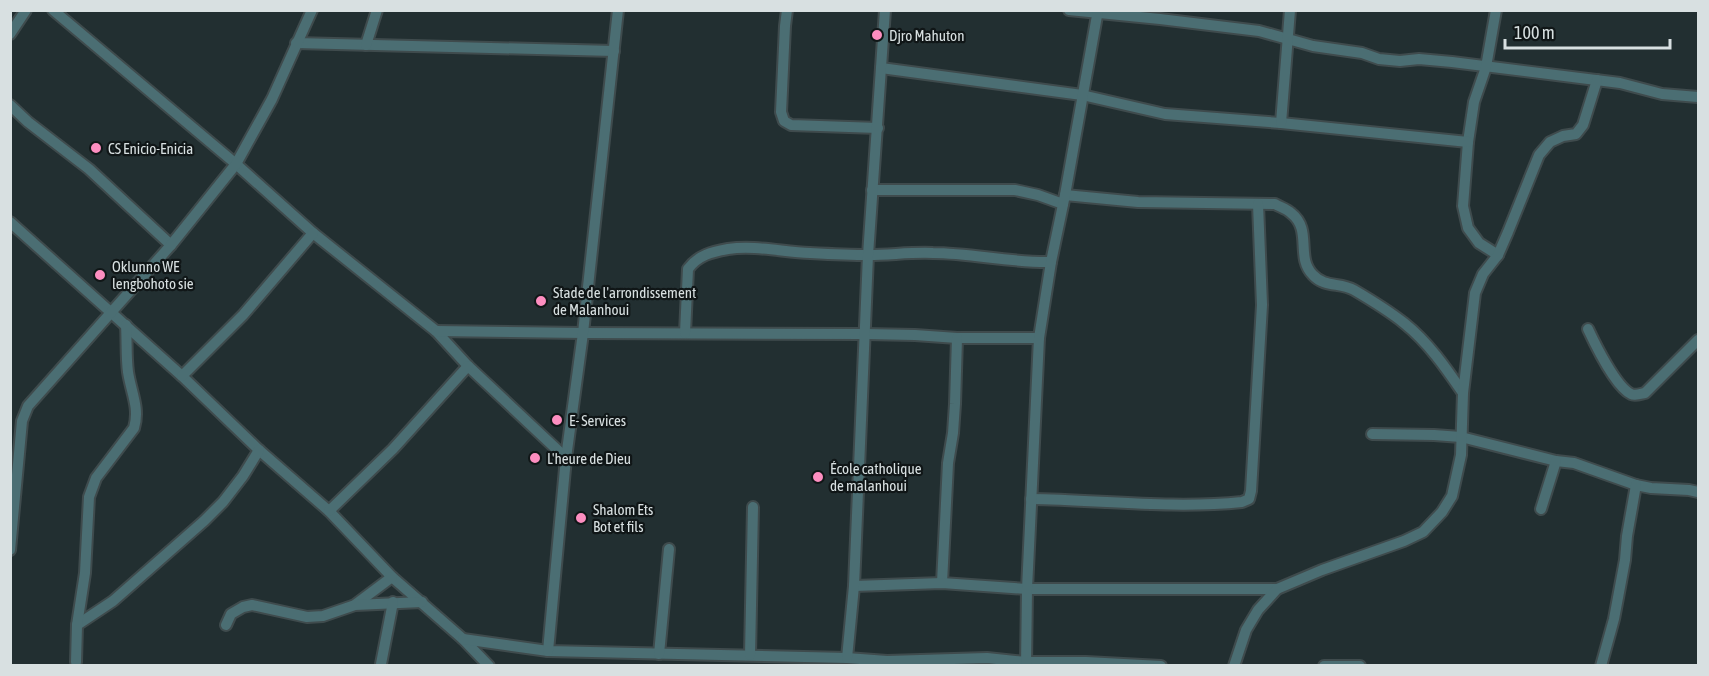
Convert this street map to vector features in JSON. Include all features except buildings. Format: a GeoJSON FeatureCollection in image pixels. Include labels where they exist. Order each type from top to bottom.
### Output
{"type":"FeatureCollection","features":[{"type":"Feature","properties":{"kind":"street"},"geometry":{"type":"LineString","coordinates":[[10,34],[26,10]]}},
{"type":"Feature","properties":{"kind":"street"},"geometry":{"type":"LineString","coordinates":[[53,10],[314,233],[436,331],[468,366],[566,458]]}},
{"type":"Feature","properties":{"kind":"street"},"geometry":{"type":"LineString","coordinates":[[10,550],[24,414],[34,398],[171,245],[236,164],[272,99],[312,10]]}},
{"type":"Feature","properties":{"kind":"street"},"geometry":{"type":"LineString","coordinates":[[366,45],[377,10]]}},
{"type":"Feature","properties":{"kind":"street"},"geometry":{"type":"LineString","coordinates":[[548,651],[566,458],[584,333],[618,10]]}},
{"type":"Feature","properties":{"kind":"street"},"geometry":{"type":"LineString","coordinates":[[787,10],[781,112],[784,121],[791,125],[878,128]]}},
{"type":"Feature","properties":{"kind":"street"},"geometry":{"type":"LineString","coordinates":[[842,661],[854,586],[868,255],[885,10]]}},
{"type":"Feature","properties":{"kind":"street"},"geometry":{"type":"LineString","coordinates":[[1069,10],[1259,31],[1287,40],[1322,48],[1362,53],[1379,59],[1452,62],[1620,82],[1662,94],[1698,97]]}},
{"type":"Feature","properties":{"kind":"street"},"geometry":{"type":"LineString","coordinates":[[1281,123],[1290,10]]}},
{"type":"Feature","properties":{"kind":"street"},"geometry":{"type":"LineString","coordinates":[[1496,10],[1486,67],[1474,102],[1463,206],[1468,228],[1479,243],[1498,255]]}},
{"type":"Feature","properties":{"kind":"street"},"geometry":{"type":"LineString","coordinates":[[1026,664],[1027,589],[1039,338],[1097,12]]}},
{"type":"Feature","properties":{"kind":"street"},"geometry":{"type":"LineString","coordinates":[[296,43],[614,51]]}},
{"type":"Feature","properties":{"kind":"street"},"geometry":{"type":"LineString","coordinates":[[881,68],[1082,95],[1165,114],[1468,142]]}},
{"type":"Feature","properties":{"kind":"street"},"geometry":{"type":"LineString","coordinates":[[854,586],[942,583],[1027,589],[1277,589],[1423,532],[1442,512],[1452,496],[1461,455],[1463,393],[1475,293],[1483,274],[1498,255],[1539,155],[1550,142],[1575,134],[1583,125],[1597,80]]}},
{"type":"Feature","properties":{"kind":"street"},"geometry":{"type":"LineString","coordinates":[[10,105],[28,122],[89,169],[171,245]]}},
{"type":"Feature","properties":{"kind":"street"},"geometry":{"type":"LineString","coordinates":[[872,190],[1015,190],[1064,200],[1275,204],[1298,220],[1303,231],[1303,253],[1306,267],[1312,275],[1319,281],[1330,285],[1347,286],[1405,324],[1436,356],[1463,393]]}},
{"type":"Feature","properties":{"kind":"street"},"geometry":{"type":"LineString","coordinates":[[1031,499],[1197,506],[1242,502],[1249,499],[1262,305],[1258,204]]}},
{"type":"Feature","properties":{"kind":"street"},"geometry":{"type":"LineString","coordinates":[[10,222],[329,511],[392,577],[463,639],[489,666]]}},
{"type":"Feature","properties":{"kind":"street"},"geometry":{"type":"LineString","coordinates":[[182,376],[243,315],[314,233]]}},
{"type":"Feature","properties":{"kind":"street"},"geometry":{"type":"LineString","coordinates":[[685,333],[688,269],[699,257],[730,249],[752,248],[868,255],[933,253],[1051,262]]}},
{"type":"Feature","properties":{"kind":"street"},"geometry":{"type":"LineString","coordinates":[[76,662],[77,626],[85,573],[89,497],[96,478],[134,428],[136,419],[137,408],[128,371],[126,325]]}},
{"type":"Feature","properties":{"kind":"street"},"geometry":{"type":"LineString","coordinates":[[1588,329],[1622,386],[1635,395],[1645,393],[1698,340]]}},
{"type":"Feature","properties":{"kind":"street"},"geometry":{"type":"LineString","coordinates":[[436,331],[866,334],[957,338],[1039,338]]}},
{"type":"Feature","properties":{"kind":"street"},"geometry":{"type":"LineString","coordinates":[[942,583],[948,463],[955,404],[957,338]]}},
{"type":"Feature","properties":{"kind":"street"},"geometry":{"type":"LineString","coordinates":[[329,511],[393,449],[468,366]]}},
{"type":"Feature","properties":{"kind":"street"},"geometry":{"type":"LineString","coordinates":[[1372,434],[1461,437],[1556,461],[1574,463],[1651,488],[1698,492]]}},
{"type":"Feature","properties":{"kind":"street"},"geometry":{"type":"LineString","coordinates":[[77,626],[113,601],[204,521],[223,502],[260,450]]}},
{"type":"Feature","properties":{"kind":"street"},"geometry":{"type":"LineString","coordinates":[[1541,509],[1556,461]]}},
{"type":"Feature","properties":{"kind":"street"},"geometry":{"type":"LineString","coordinates":[[1601,666],[1614,619],[1626,560],[1627,536],[1636,484]]}},
{"type":"Feature","properties":{"kind":"street"},"geometry":{"type":"LineString","coordinates":[[750,655],[753,507]]}},
{"type":"Feature","properties":{"kind":"street"},"geometry":{"type":"LineString","coordinates":[[659,654],[669,549]]}},
{"type":"Feature","properties":{"kind":"street"},"geometry":{"type":"LineString","coordinates":[[226,625],[231,614],[252,605],[307,617],[323,616],[355,604],[392,577]]}},
{"type":"Feature","properties":{"kind":"street"},"geometry":{"type":"LineString","coordinates":[[1234,666],[1246,630],[1258,610],[1277,589]]}},
{"type":"Feature","properties":{"kind":"street"},"geometry":{"type":"LineString","coordinates":[[382,665],[393,602]]}},
{"type":"Feature","properties":{"kind":"street"},"geometry":{"type":"LineString","coordinates":[[355,604],[422,602]]}},
{"type":"Feature","properties":{"kind":"street"},"geometry":{"type":"LineString","coordinates":[[463,639],[548,651],[750,655],[764,661],[934,663],[957,658],[987,658],[1026,664],[1086,662],[1161,666]]}},
{"type":"Feature","properties":{"kind":"street"},"geometry":{"type":"LineString","coordinates":[[1324,666],[1360,666]]}},
{"type":"Feature","properties":{"kind":"place","name":"Djro Mahuton"},"geometry":{"type":"Point","coordinates":[877,35]}},
{"type":"Feature","properties":{"kind":"place","name":"CS Enicio-Enicia"},"geometry":{"type":"Point","coordinates":[96,148]}},
{"type":"Feature","properties":{"kind":"place","name":"Oklunno WE lengbohoto sie"},"geometry":{"type":"Point","coordinates":[100,275]}},
{"type":"Feature","properties":{"kind":"place","name":"Stade de l'arrondissement de Malanhoui"},"geometry":{"type":"Point","coordinates":[541,301]}},
{"type":"Feature","properties":{"kind":"place","name":"E- Services"},"geometry":{"type":"Point","coordinates":[557,420]}},
{"type":"Feature","properties":{"kind":"place","name":"L'heure de Dieu"},"geometry":{"type":"Point","coordinates":[535,458]}},
{"type":"Feature","properties":{"kind":"place","name":"École catholique de malanhoui"},"geometry":{"type":"Point","coordinates":[818,477]}},
{"type":"Feature","properties":{"kind":"place","name":"Shalom Ets Bot et fils"},"geometry":{"type":"Point","coordinates":[581,518]}}]}
